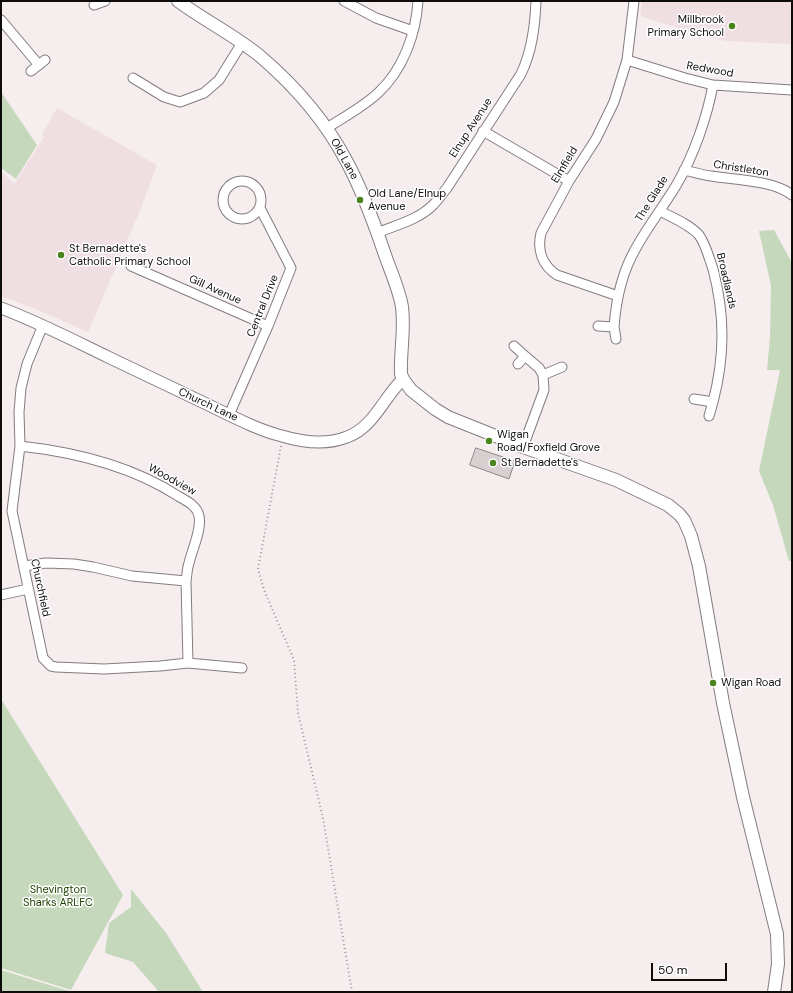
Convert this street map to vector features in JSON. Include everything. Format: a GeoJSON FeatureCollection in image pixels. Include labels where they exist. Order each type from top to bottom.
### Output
{"type":"FeatureCollection","features":[{"type":"Feature","properties":{"kind":"main road","name":"Old Lane"},"geometry":{"type":"LineString","coordinates":[[178,1],[260,56],[287,80],[304,98],[327,128],[348,163],[377,233],[402,306],[403,336],[401,368],[403,379]]}},
{"type":"Feature","properties":{"kind":"main road"},"geometry":{"type":"LineString","coordinates":[[403,379],[411,390],[448,417],[600,474],[658,499],[679,514],[689,527],[699,566],[723,703],[743,797],[778,934],[778,964],[774,992]]}},
{"type":"Feature","properties":{"kind":"street"},"geometry":{"type":"LineString","coordinates":[[94,5],[105,1]]}},
{"type":"Feature","properties":{"kind":"street"},"geometry":{"type":"LineString","coordinates":[[344,1],[376,18],[413,31]]}},
{"type":"Feature","properties":{"kind":"street"},"geometry":{"type":"LineString","coordinates":[[327,128],[369,100],[389,81],[403,60],[408,49],[413,31],[418,1]]}},
{"type":"Feature","properties":{"kind":"street","name":"Elnup Avenue"},"geometry":{"type":"LineString","coordinates":[[377,233],[414,219],[433,205],[446,188],[521,74],[527,61],[535,23],[536,1]]}},
{"type":"Feature","properties":{"kind":"street","name":"Elmfield"},"geometry":{"type":"LineString","coordinates":[[618,296],[558,275],[552,271],[543,260],[539,247],[541,233],[569,180],[596,139],[614,102],[627,60],[634,1]]}},
{"type":"Feature","properties":{"kind":"street"},"geometry":{"type":"LineString","coordinates":[[1,20],[38,66]]}},
{"type":"Feature","properties":{"kind":"street"},"geometry":{"type":"LineString","coordinates":[[133,78],[164,97],[180,102],[204,93],[219,80],[242,44]]}},
{"type":"Feature","properties":{"kind":"street","name":"Redwood"},"geometry":{"type":"LineString","coordinates":[[627,60],[685,78],[713,84],[792,90]]}},
{"type":"Feature","properties":{"kind":"street","name":"The Glade"},"geometry":{"type":"LineString","coordinates":[[616,339],[614,327],[618,296],[627,269],[636,249],[684,170],[705,118],[713,84]]}},
{"type":"Feature","properties":{"kind":"street"},"geometry":{"type":"LineString","coordinates":[[483,131],[569,180]]}},
{"type":"Feature","properties":{"kind":"street","name":"Christleton"},"geometry":{"type":"LineString","coordinates":[[684,170],[709,176],[764,184],[792,195]]}},
{"type":"Feature","properties":{"kind":"street","name":"Central Drive"},"geometry":{"type":"LineString","coordinates":[[229,415],[268,326],[291,268],[260,208],[262,202],[261,195],[254,185],[242,180],[231,184],[226,189],[223,201],[224,207],[233,217],[245,219],[251,217],[260,208]]}},
{"type":"Feature","properties":{"kind":"street","name":"Broadlands"},"geometry":{"type":"LineString","coordinates":[[660,211],[690,228],[698,235],[709,256],[719,296],[722,329],[721,362],[710,416]]}},
{"type":"Feature","properties":{"kind":"street","name":"Gill Avenue"},"geometry":{"type":"LineString","coordinates":[[131,266],[268,326]]}},
{"type":"Feature","properties":{"kind":"street","name":"Church Lane"},"geometry":{"type":"LineString","coordinates":[[1,308],[43,325],[229,415],[282,437],[305,441],[324,442],[338,440],[355,434],[371,420],[403,379]]}},
{"type":"Feature","properties":{"kind":"street","name":"Churchfield"},"geometry":{"type":"LineString","coordinates":[[43,325],[22,379],[20,402],[20,446],[12,511],[44,658],[51,666],[56,667],[104,669],[188,663],[242,668]]}},
{"type":"Feature","properties":{"kind":"street"},"geometry":{"type":"LineString","coordinates":[[598,326],[614,327]]}},
{"type":"Feature","properties":{"kind":"street"},"geometry":{"type":"LineString","coordinates":[[514,346],[539,368],[543,375],[544,390],[523,446]]}},
{"type":"Feature","properties":{"kind":"street"},"geometry":{"type":"LineString","coordinates":[[518,364],[525,356]]}},
{"type":"Feature","properties":{"kind":"street"},"geometry":{"type":"LineString","coordinates":[[543,375],[562,367]]}},
{"type":"Feature","properties":{"kind":"street"},"geometry":{"type":"LineString","coordinates":[[694,399],[713,402]]}},
{"type":"Feature","properties":{"kind":"street","name":"Woodview"},"geometry":{"type":"LineString","coordinates":[[20,446],[64,453],[101,462],[134,473],[192,504],[198,512],[200,521],[188,565],[186,581],[188,663]]}},
{"type":"Feature","properties":{"kind":"street"},"geometry":{"type":"LineString","coordinates":[[24,566],[46,563],[74,564],[132,576],[186,581]]}},
{"type":"Feature","properties":{"kind":"street"},"geometry":{"type":"LineString","coordinates":[[1,595],[28,589]]}},
{"type":"Feature","properties":{"kind":"path"},"geometry":{"type":"LineString","coordinates":[[282,437],[258,569],[264,590],[294,660],[298,713],[323,818],[352,992]]}},
{"type":"Feature","properties":{"kind":"shaded area","name":"Millbrook Primary School"},"geometry":{"type":"Polygon","coordinates":[[[642,1],[792,1],[792,44],[725,41],[704,36],[640,16],[642,1]]]}},
{"type":"Feature","properties":{"kind":"shaded area","name":"St Bernadette's Catholic Primary School"},"geometry":{"type":"Polygon","coordinates":[[[57,108],[157,165],[139,213],[88,332],[1,296],[1,171],[14,184],[44,137],[42,134],[57,108]]]}},
{"type":"Feature","properties":{"kind":"green space"},"geometry":{"type":"Polygon","coordinates":[[[1,92],[37,145],[16,179],[1,168],[1,92]]]}},
{"type":"Feature","properties":{"kind":"green space"},"geometry":{"type":"Polygon","coordinates":[[[774,230],[792,263],[792,561],[789,561],[773,505],[759,471],[780,370],[767,370],[770,337],[771,286],[759,231],[774,230]]]}},
{"type":"Feature","properties":{"kind":"green space","name":"Shevington Sharks ARLFC"},"geometry":{"type":"Polygon","coordinates":[[[1,699],[123,895],[71,990],[1,968],[1,699]]]}},
{"type":"Feature","properties":{"kind":"green space"},"geometry":{"type":"Polygon","coordinates":[[[131,889],[166,933],[203,992],[159,992],[133,962],[105,953],[109,923],[131,907],[131,889]]]}},
{"type":"Feature","properties":{"kind":"green space"},"geometry":{"type":"Polygon","coordinates":[[[1,970],[72,992],[1,992],[1,970]]]}},
{"type":"Feature","properties":{"kind":"building","name":"St Bernadette's"},"geometry":{"type":"Polygon","coordinates":[[[476,448],[515,461],[509,479],[470,465],[476,448]]]}},
{"type":"Feature","properties":{"kind":"place","name":"Millbrook Primary School"},"geometry":{"type":"Point","coordinates":[732,26]}},
{"type":"Feature","properties":{"kind":"place","name":"Old Lane/Elnup Avenue"},"geometry":{"type":"Point","coordinates":[360,200]}},
{"type":"Feature","properties":{"kind":"place","name":"St Bernadette's Catholic Primary School"},"geometry":{"type":"Point","coordinates":[61,255]}},
{"type":"Feature","properties":{"kind":"place","name":"Wigan Road/Foxfield Grove"},"geometry":{"type":"Point","coordinates":[489,441]}},
{"type":"Feature","properties":{"kind":"place","name":"St Bernadette's"},"geometry":{"type":"Point","coordinates":[493,463]}},
{"type":"Feature","properties":{"kind":"place","name":"Wigan Road"},"geometry":{"type":"Point","coordinates":[713,683]}}]}
